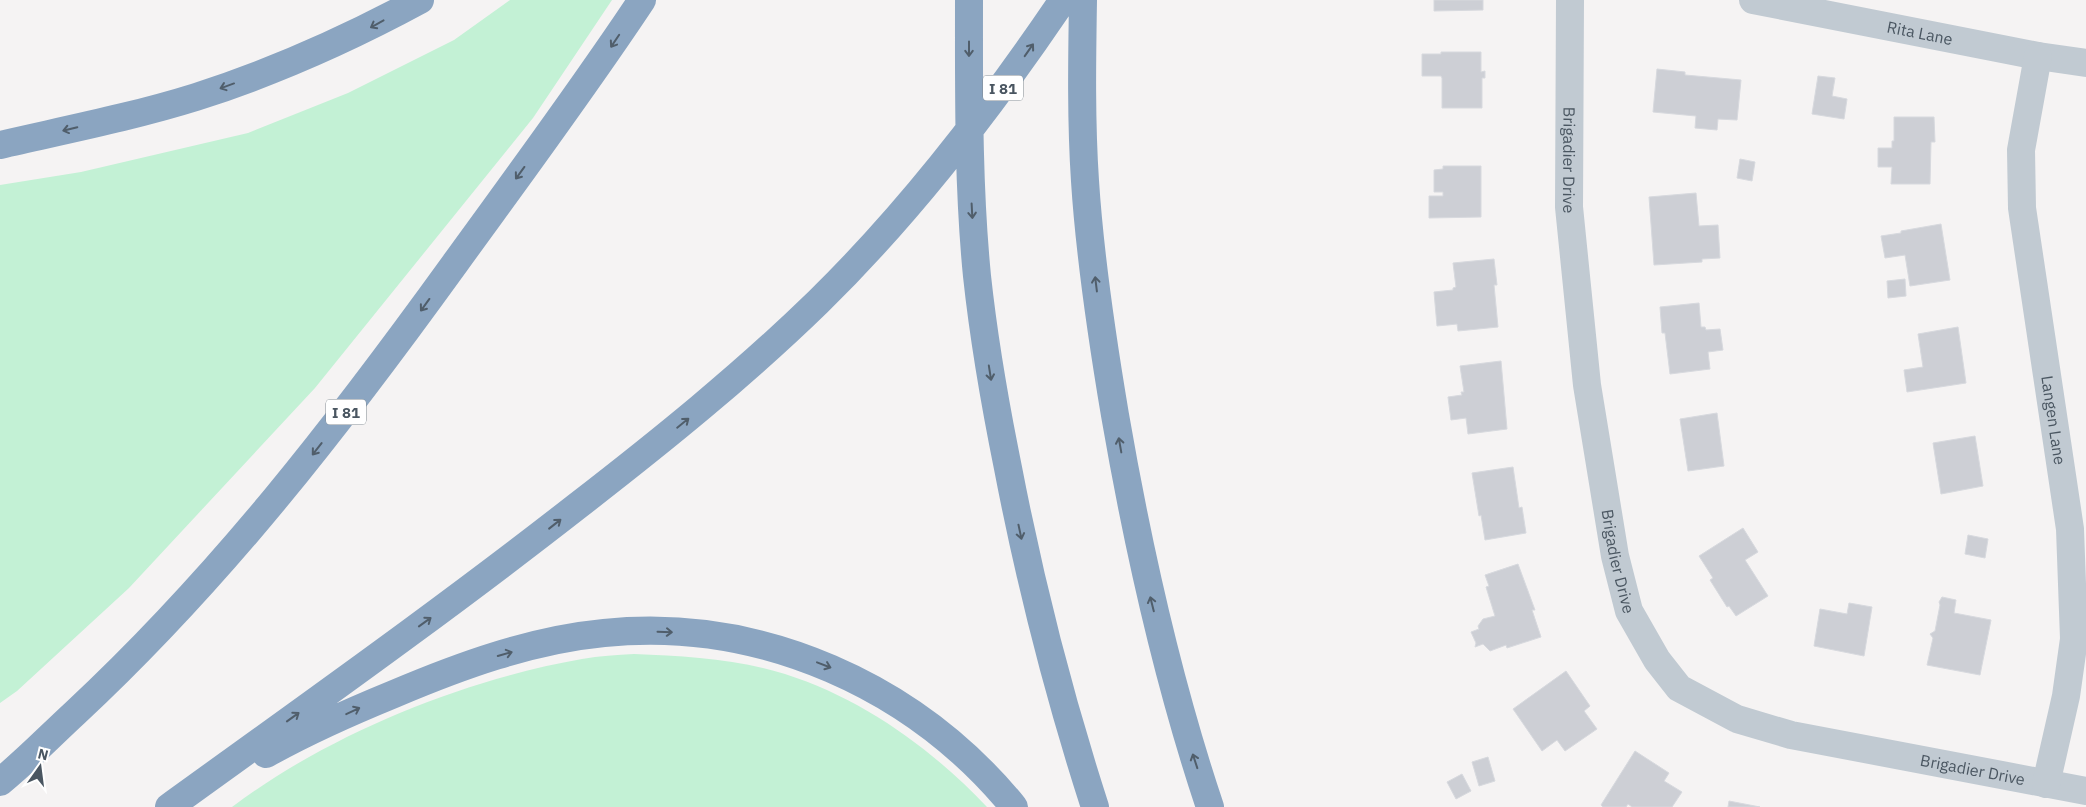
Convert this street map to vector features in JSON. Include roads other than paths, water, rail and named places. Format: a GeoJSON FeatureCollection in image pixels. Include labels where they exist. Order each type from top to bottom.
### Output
{"type":"FeatureCollection","features":[{"type":"Feature","properties":{"kind":"highway"},"geometry":{"type":"LineString","coordinates":[[0,145],[88,125],[195,97],[289,63],[370,27],[420,0]]}},
{"type":"Feature","properties":{"kind":"highway","name":"I 81"},"geometry":{"type":"LineString","coordinates":[[0,782],[112,678],[186,604],[307,462],[372,378],[592,74],[642,0]]}},
{"type":"Feature","properties":{"kind":"highway"},"geometry":{"type":"LineString","coordinates":[[969,0],[969,142],[972,214],[984,332],[1007,465],[1036,598],[1078,755],[1095,807]]}},
{"type":"Feature","properties":{"kind":"highway","name":"I 81"},"geometry":{"type":"LineString","coordinates":[[170,807],[476,585],[694,414],[819,301],[896,221],[937,173],[1001,91],[1063,0]]}},
{"type":"Feature","properties":{"kind":"highway"},"geometry":{"type":"LineString","coordinates":[[1083,0],[1082,97],[1085,182],[1104,351],[1148,586],[1184,729],[1210,807]]}},
{"type":"Feature","properties":{"kind":"highway"},"geometry":{"type":"LineString","coordinates":[[170,807],[281,746],[366,706],[430,679],[489,658],[548,642],[595,634],[636,631],[701,633],[733,638],[804,658],[838,671],[870,686],[927,723],[955,745],[1000,790],[1014,807]]}},
{"type":"Feature","properties":{"kind":"street","name":"Brigadier Drive"},"geometry":{"type":"LineString","coordinates":[[1570,0],[1569,207],[1587,385],[1615,556],[1629,611],[1657,660],[1680,688],[1737,719],[1792,735],[2086,791]]}},
{"type":"Feature","properties":{"kind":"street","name":"Rita Lane"},"geometry":{"type":"LineString","coordinates":[[1753,0],[2038,56],[2086,63]]}},
{"type":"Feature","properties":{"kind":"street","name":"Langen Lane"},"geometry":{"type":"LineString","coordinates":[[2038,56],[2021,150],[2022,208],[2070,529],[2074,638],[2066,696],[2046,784]]}}]}
